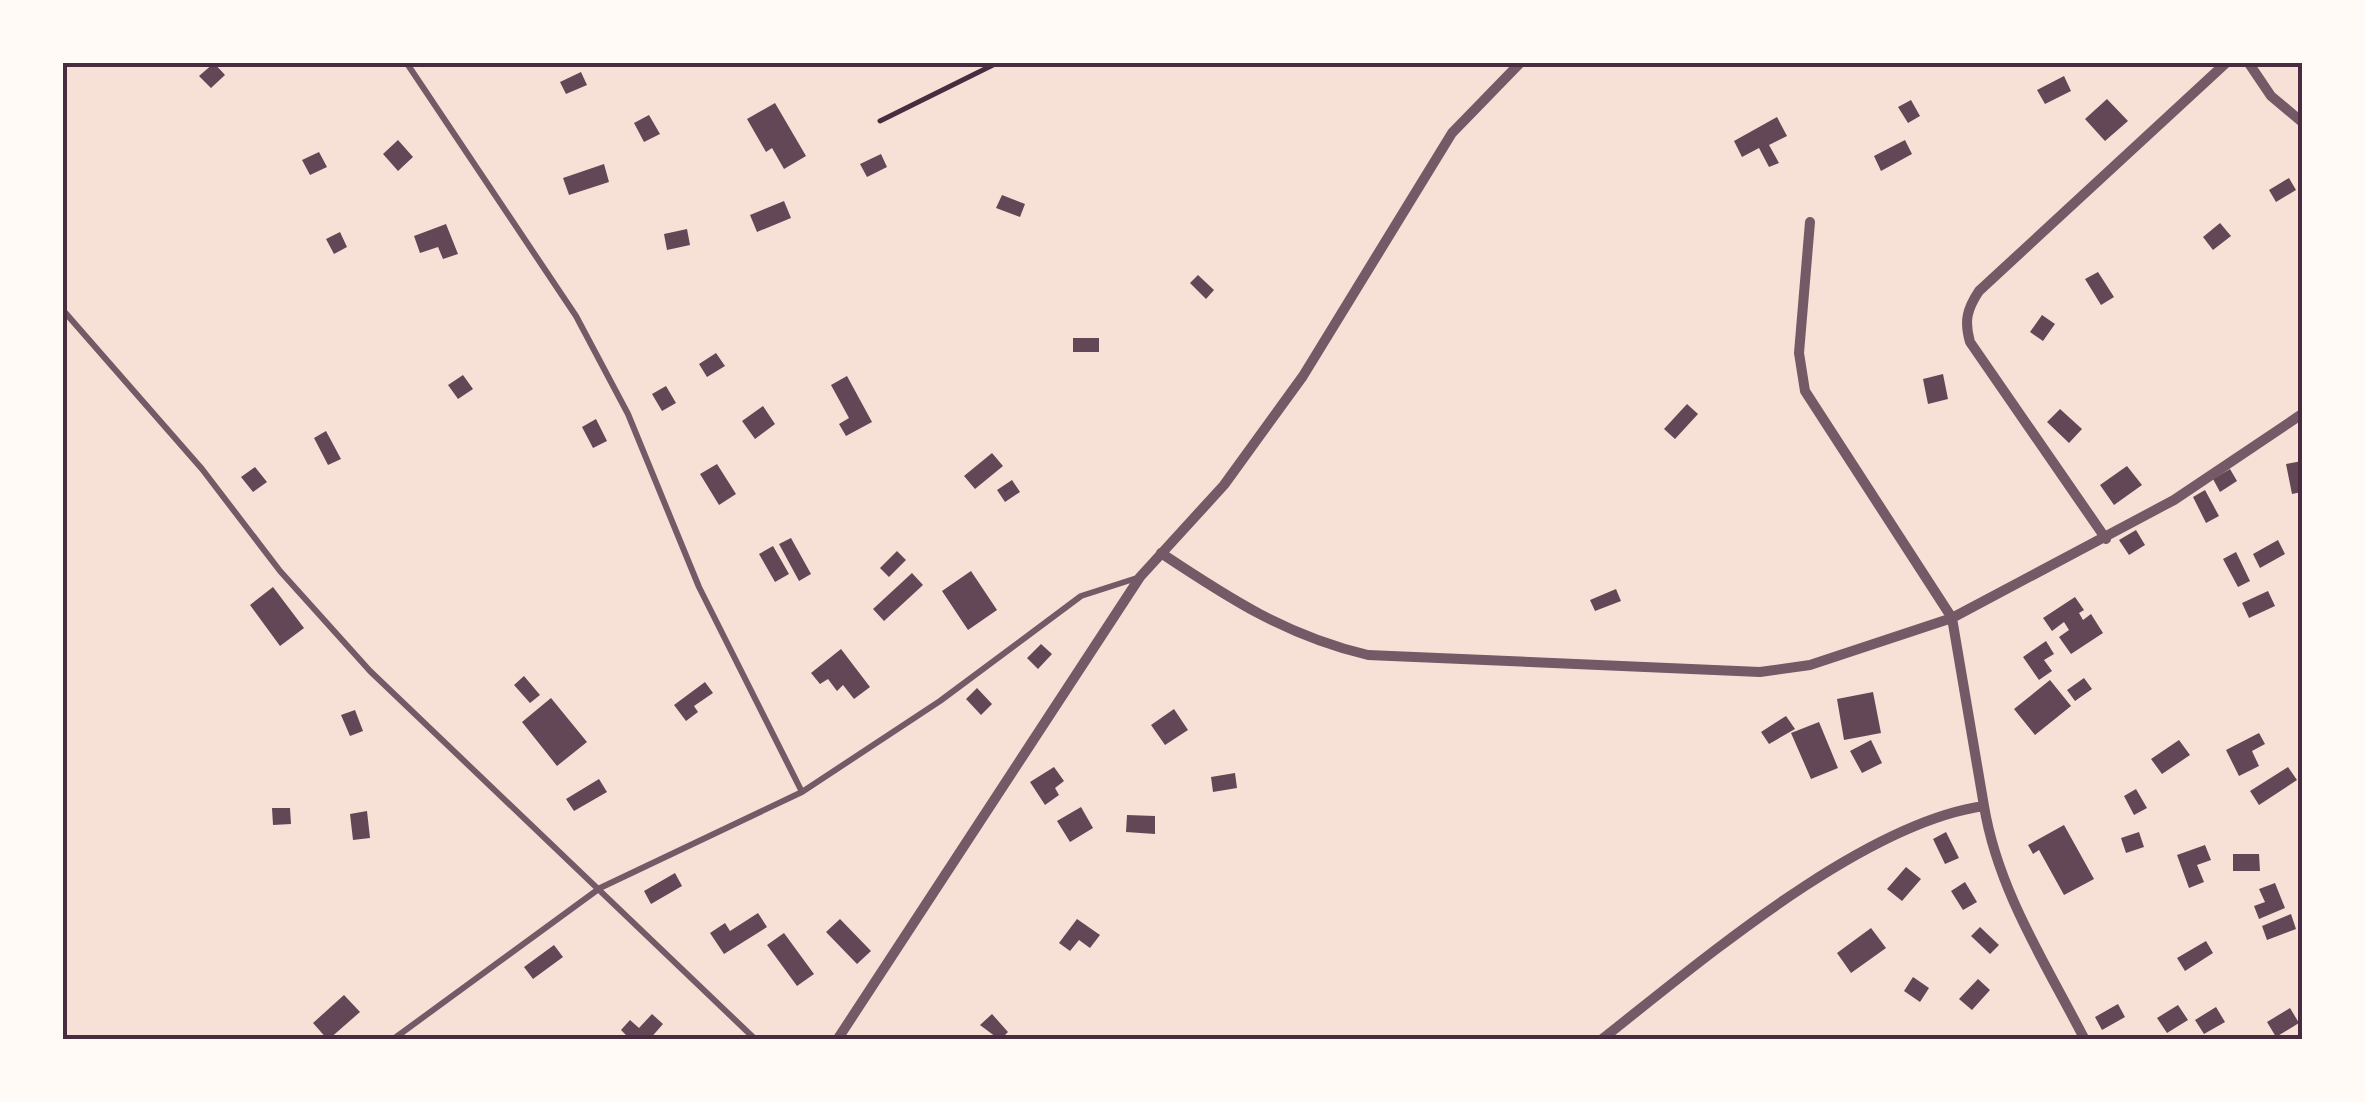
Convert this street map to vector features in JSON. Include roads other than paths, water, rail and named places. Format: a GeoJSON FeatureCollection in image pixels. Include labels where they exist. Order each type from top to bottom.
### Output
{"type":"FeatureCollection","features":[{"type":"Feature","properties":{"kind":"street"},"geometry":{"type":"LineString","coordinates":[[837,1040],[1140,577],[1224,485],[1303,376],[1452,132],[1521,62]]}},
{"type":"Feature","properties":{"kind":"street"},"geometry":{"type":"LineString","coordinates":[[2106,539],[1970,342],[1965,325],[1969,307],[1979,291],[2228,62]]}},
{"type":"Feature","properties":{"kind":"street"},"geometry":{"type":"LineString","coordinates":[[2248,62],[2271,96],[2302,122]]}},
{"type":"Feature","properties":{"kind":"street"},"geometry":{"type":"LineString","coordinates":[[1810,222],[1799,353],[1805,391],[1952,618],[1991,848],[2011,898],[2085,1040]]}},
{"type":"Feature","properties":{"kind":"street"},"geometry":{"type":"LineString","coordinates":[[1161,554],[1224,595],[1316,643],[1368,655],[1760,672],[1810,665],[1952,618],[2174,500],[2302,414]]}},
{"type":"Feature","properties":{"kind":"street"},"geometry":{"type":"LineString","coordinates":[[1601,1040],[1736,936],[1870,846],[1912,824],[1952,810],[1984,806]]}},
{"type":"Feature","properties":{"kind":"lane"},"geometry":{"type":"LineString","coordinates":[[406,62],[422,93],[522,228],[576,316],[628,414],[699,587],[802,792]]}},
{"type":"Feature","properties":{"kind":"lane"},"geometry":{"type":"LineString","coordinates":[[62,309],[202,469],[280,571],[370,671],[756,1040]]}},
{"type":"Feature","properties":{"kind":"lane"},"geometry":{"type":"LineString","coordinates":[[392,1040],[600,888],[802,792],[940,701],[1081,596],[1140,577]]}}]}
